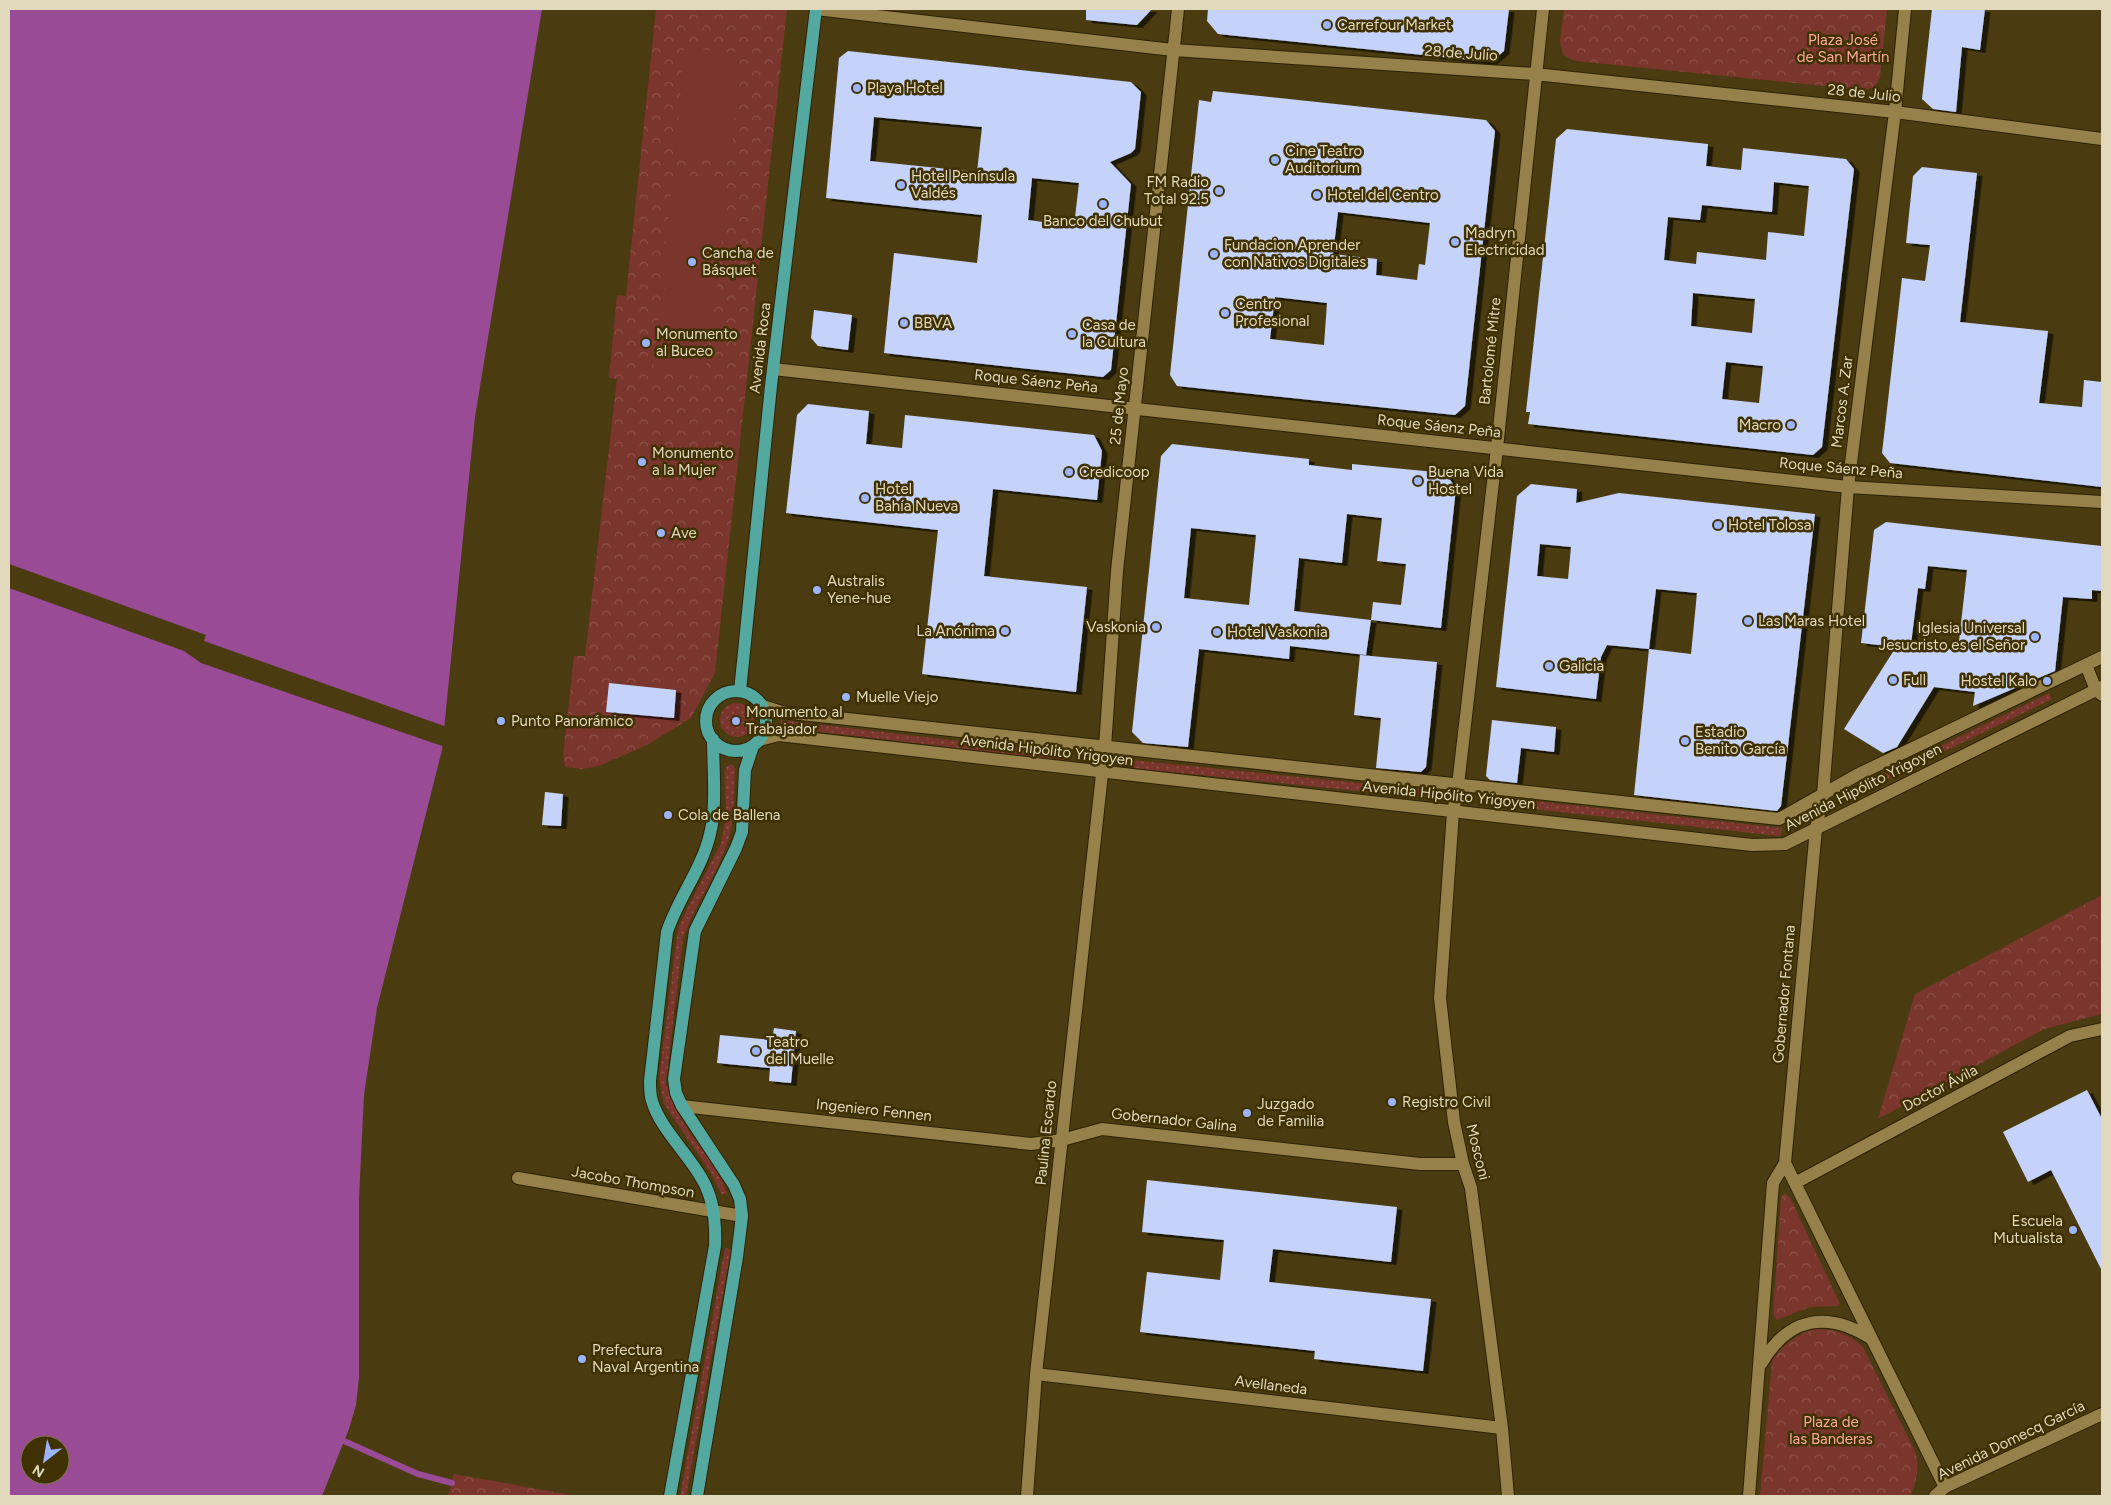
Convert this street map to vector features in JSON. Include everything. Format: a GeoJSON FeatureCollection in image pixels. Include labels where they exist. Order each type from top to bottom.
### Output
{"type":"FeatureCollection","features":[{"type":"Feature","properties":{"kind":"main road","name":"Avenida Roca"},"geometry":{"type":"LineString","coordinates":[[740,691],[773,369],[816,9]]}},
{"type":"Feature","properties":{"kind":"main road"},"geometry":{"type":"LineString","coordinates":[[670,1496],[715,1246],[716,1226],[710,1197],[702,1179],[660,1120],[651,1100],[650,1082],[667,932],[672,917],[702,856],[713,822],[713,739],[707,722],[711,705],[725,693],[740,691],[750,694],[763,706],[766,724],[745,770],[742,832],[695,931],[674,1079],[676,1093],[682,1106],[734,1185],[740,1200],[742,1216],[737,1257],[697,1496]]}},
{"type":"Feature","properties":{"kind":"main road"},"geometry":{"type":"LineString","coordinates":[[713,739],[727,749],[745,750],[756,743]]}},
{"type":"Feature","properties":{"kind":"street","name":"28 de Julio"},"geometry":{"type":"LineString","coordinates":[[816,9],[1173,50],[1535,74],[1895,112],[2102,139]]}},
{"type":"Feature","properties":{"kind":"street","name":"25 de Mayo"},"geometry":{"type":"LineString","coordinates":[[1101,773],[1105,747],[1117,571],[1178,9]]}},
{"type":"Feature","properties":{"kind":"street","name":"Bartolomé Mitre"},"geometry":{"type":"LineString","coordinates":[[1458,785],[1497,448],[1543,9]]}},
{"type":"Feature","properties":{"kind":"street","name":"Marcos A. Zar"},"geometry":{"type":"LineString","coordinates":[[1816,829],[1823,794],[1848,486],[1895,112],[1905,9]]}},
{"type":"Feature","properties":{"kind":"street","name":"Roque Sáenz Peña"},"geometry":{"type":"LineString","coordinates":[[773,369],[1848,486],[2102,502]]}},
{"type":"Feature","properties":{"kind":"street","name":"Avenida Hipólito Yrigoyen"},"geometry":{"type":"LineString","coordinates":[[763,706],[782,712],[1779,819],[1857,775],[2102,657]]}},
{"type":"Feature","properties":{"kind":"street"},"geometry":{"type":"LineString","coordinates":[[2086,666],[2100,691]]}},
{"type":"Feature","properties":{"kind":"street","name":"Avenida Hipólito Yrigoyen"},"geometry":{"type":"LineString","coordinates":[[756,743],[779,735],[1101,773],[1752,845],[1788,843],[1875,798],[2100,691]]}},
{"type":"Feature","properties":{"kind":"street","name":"Paulina Escardo"},"geometry":{"type":"LineString","coordinates":[[1027,1496],[1036,1374],[1101,773]]}},
{"type":"Feature","properties":{"kind":"street","name":"Mosconi"},"geometry":{"type":"LineString","coordinates":[[1458,785],[1453,812],[1440,998],[1454,1122],[1463,1164],[1471,1188],[1502,1428],[1508,1496]]}},
{"type":"Feature","properties":{"kind":"street","name":"Gobernador Fontana"},"geometry":{"type":"LineString","coordinates":[[1749,1496],[1773,1183],[1785,1163],[1816,829]]}},
{"type":"Feature","properties":{"kind":"street","name":"Doctor Ávila"},"geometry":{"type":"LineString","coordinates":[[1795,1183],[2070,1036],[2102,1029]]}},
{"type":"Feature","properties":{"kind":"street","name":"Ingeniero Fennen"},"geometry":{"type":"LineString","coordinates":[[682,1106],[1031,1144],[1062,1140]]}},
{"type":"Feature","properties":{"kind":"street","name":"Gobernador Galina"},"geometry":{"type":"LineString","coordinates":[[1062,1140],[1102,1129],[1420,1164],[1463,1164]]}},
{"type":"Feature","properties":{"kind":"street"},"geometry":{"type":"LineString","coordinates":[[1785,1163],[1945,1487]]}},
{"type":"Feature","properties":{"kind":"street","name":"Jacobo Thompson"},"geometry":{"type":"LineString","coordinates":[[518,1178],[742,1216]]}},
{"type":"Feature","properties":{"kind":"street","name":"Gobernador Fontana"},"geometry":{"type":"LineString","coordinates":[[1759,1367],[1778,1340],[1789,1330],[1803,1324],[1821,1321],[1838,1324],[1856,1329],[1872,1340]]}},
{"type":"Feature","properties":{"kind":"street","name":"Avellaneda"},"geometry":{"type":"LineString","coordinates":[[1036,1374],[1502,1428]]}},
{"type":"Feature","properties":{"kind":"street","name":"Avenida Domecq García"},"geometry":{"type":"LineString","coordinates":[[1935,1496],[1945,1487],[2102,1414]]}},
{"type":"Feature","properties":{"kind":"green space"},"geometry":{"type":"Polygon","coordinates":[[[656,9],[787,9],[715,673],[691,718],[647,745],[599,766],[582,769],[565,767],[563,756],[574,656],[585,656],[617,379],[609,378],[617,295],[626,296],[656,9]]]}},
{"type":"Feature","properties":{"kind":"green space","name":"Plaza José de San Martín"},"geometry":{"type":"Polygon","coordinates":[[[1564,9],[1887,9],[1880,77],[1875,87],[1864,90],[1575,61],[1563,55],[1560,42],[1564,9]]]}},
{"type":"Feature","properties":{"kind":"green space"},"geometry":{"type":"Polygon","coordinates":[[[684,48],[739,53],[731,159],[676,154],[684,48]]]}},
{"type":"Feature","properties":{"kind":"green space"},"geometry":{"type":"Polygon","coordinates":[[[673,174],[728,179],[716,294],[661,288],[673,174]]]}},
{"type":"Feature","properties":{"kind":"green space"},"geometry":{"type":"Polygon","coordinates":[[[662,290],[714,295],[705,377],[653,371],[662,290]]]}},
{"type":"Feature","properties":{"kind":"green space"},"geometry":{"type":"Polygon","coordinates":[[[2049,693],[2052,699],[1851,797],[1849,791],[2049,693]]]}},
{"type":"Feature","properties":{"kind":"green space"},"geometry":{"type":"Polygon","coordinates":[[[737,703],[744,704],[749,708],[753,713],[753,727],[749,732],[744,736],[737,737],[730,736],[725,732],[721,727],[720,720],[721,713],[725,708],[730,704],[737,703]]]}},
{"type":"Feature","properties":{"kind":"green space"},"geometry":{"type":"Polygon","coordinates":[[[781,720],[1070,754],[1069,761],[780,727],[781,720]]]}},
{"type":"Feature","properties":{"kind":"green space"},"geometry":{"type":"Polygon","coordinates":[[[1132,760],[1429,790],[1428,798],[1132,768],[1132,760]]]}},
{"type":"Feature","properties":{"kind":"green space"},"geometry":{"type":"Polygon","coordinates":[[[733,765],[735,769],[732,824],[728,841],[718,866],[683,938],[666,1082],[677,1112],[712,1165],[727,1193],[722,1195],[711,1173],[664,1104],[659,1078],[679,926],[721,843],[726,817],[725,772],[726,767],[733,765]]]}},
{"type":"Feature","properties":{"kind":"green space"},"geometry":{"type":"Polygon","coordinates":[[[1487,796],[1782,828],[1781,836],[1486,804],[1487,796]]]}},
{"type":"Feature","properties":{"kind":"green space"},"geometry":{"type":"Polygon","coordinates":[[[2102,895],[2102,1014],[2044,1029],[1878,1119],[1915,994],[2102,895]]]}},
{"type":"Feature","properties":{"kind":"green space"},"geometry":{"type":"Polygon","coordinates":[[[1784,1193],[1790,1197],[1840,1304],[1838,1306],[1810,1307],[1777,1320],[1773,1314],[1781,1198],[1784,1193]]]}},
{"type":"Feature","properties":{"kind":"green space"},"geometry":{"type":"Polygon","coordinates":[[[725,1248],[731,1249],[686,1496],[680,1496],[725,1248]]]}},
{"type":"Feature","properties":{"kind":"green space","name":"Plaza de las Banderas"},"geometry":{"type":"Polygon","coordinates":[[[1815,1329],[1841,1333],[1852,1338],[1863,1347],[1915,1451],[1917,1474],[1910,1496],[1760,1496],[1772,1361],[1790,1341],[1815,1329]]]}},
{"type":"Feature","properties":{"kind":"green space"},"geometry":{"type":"Polygon","coordinates":[[[454,1474],[577,1496],[446,1496],[449,1493],[454,1474]]]}},
{"type":"Feature","properties":{"kind":"shaded area"},"geometry":{"type":"Polygon","coordinates":[[[9,9],[542,9],[475,417],[442,750],[377,1008],[364,1095],[359,1198],[359,1378],[356,1405],[349,1429],[322,1496],[9,1496],[9,9]]]}},
{"type":"Feature","properties":{"kind":"pier"},"geometry":{"type":"Polygon","coordinates":[[[9,564],[206,635],[204,641],[447,727],[445,747],[201,663],[184,651],[9,588],[9,564]]]}},
{"type":"Feature","properties":{"kind":"building"},"geometry":{"type":"Polygon","coordinates":[[[1086,9],[1152,9],[1137,25],[1086,20],[1086,9]]]}},
{"type":"Feature","properties":{"kind":"building"},"geometry":{"type":"Polygon","coordinates":[[[1208,9],[1509,9],[1504,51],[1491,62],[1218,34],[1207,21],[1208,9]]]}},
{"type":"Feature","properties":{"kind":"building"},"geometry":{"type":"Polygon","coordinates":[[[1932,9],[1985,9],[1980,50],[1962,47],[1956,112],[1933,109],[1922,99],[1932,9]]]}},
{"type":"Feature","properties":{"kind":"building"},"geometry":{"type":"Polygon","coordinates":[[[848,51],[1131,82],[1141,92],[1135,149],[1131,153],[1110,162],[1131,184],[1111,370],[1103,377],[884,353],[894,253],[977,263],[982,215],[826,198],[839,58],[848,51]],[[874,117],[870,161],[977,172],[982,127],[874,117]],[[1032,178],[1028,220],[1074,226],[1079,183],[1032,178]]]}},
{"type":"Feature","properties":{"kind":"building"},"geometry":{"type":"Polygon","coordinates":[[[1213,91],[1486,120],[1495,131],[1465,406],[1455,415],[1177,386],[1170,375],[1199,100],[1211,102],[1213,91]],[[1338,212],[1333,254],[1377,259],[1376,275],[1417,280],[1419,264],[1425,265],[1430,223],[1338,212]],[[1275,297],[1270,339],[1324,345],[1327,303],[1275,297]]]}},
{"type":"Feature","properties":{"kind":"building"},"geometry":{"type":"Polygon","coordinates":[[[1567,129],[1708,144],[1706,166],[1741,170],[1743,148],[1846,159],[1854,169],[1822,447],[1813,455],[1528,424],[1530,412],[1526,412],[1556,139],[1567,129]],[[1774,182],[1772,212],[1702,205],[1700,220],[1668,217],[1664,260],[1696,264],[1697,252],[1766,260],[1768,232],[1804,236],[1809,186],[1774,182]],[[1693,293],[1691,326],[1752,333],[1755,299],[1693,293]],[[1726,362],[1722,399],[1759,403],[1763,366],[1726,362]]]}},
{"type":"Feature","properties":{"kind":"building"},"geometry":{"type":"Polygon","coordinates":[[[1922,167],[1977,173],[1960,322],[2048,331],[2039,403],[2082,407],[2084,380],[2102,382],[2102,487],[1890,463],[1882,453],[1902,278],[1925,281],[1930,245],[1906,243],[1913,176],[1922,167]]]}},
{"type":"Feature","properties":{"kind":"building"},"geometry":{"type":"Polygon","coordinates":[[[814,310],[852,315],[848,350],[818,346],[811,338],[814,310]]]}},
{"type":"Feature","properties":{"kind":"building"},"geometry":{"type":"Polygon","coordinates":[[[808,404],[869,411],[866,444],[902,448],[905,415],[1094,435],[1102,451],[1097,500],[993,489],[984,576],[1087,587],[1076,692],[922,674],[938,530],[786,513],[797,415],[808,404]]]}},
{"type":"Feature","properties":{"kind":"building"},"geometry":{"type":"Polygon","coordinates":[[[1172,444],[1309,459],[1309,465],[1352,470],[1352,464],[1445,473],[1456,488],[1441,628],[1371,620],[1366,655],[1290,646],[1289,659],[1199,649],[1188,747],[1143,743],[1132,732],[1161,456],[1172,444]],[[1347,514],[1342,563],[1299,558],[1294,611],[1371,620],[1373,602],[1401,605],[1406,564],[1377,561],[1382,518],[1347,514]],[[1191,528],[1184,598],[1249,605],[1256,535],[1191,528]]]}},
{"type":"Feature","properties":{"kind":"building"},"geometry":{"type":"Polygon","coordinates":[[[1531,484],[1577,489],[1576,503],[1619,493],[1815,514],[1781,806],[1777,811],[1634,795],[1649,649],[1607,645],[1601,657],[1596,699],[1496,687],[1517,496],[1531,484]],[[1540,544],[1537,576],[1568,579],[1571,547],[1540,544]],[[1656,589],[1649,649],[1691,654],[1697,593],[1656,589]]]}},
{"type":"Feature","properties":{"kind":"building"},"geometry":{"type":"Polygon","coordinates":[[[1886,522],[2102,546],[2102,591],[2092,590],[2092,599],[2063,597],[2055,671],[1973,706],[1975,692],[1934,687],[1897,747],[1883,753],[1844,729],[1896,647],[1861,643],[1874,530],[1886,522]],[[1928,566],[1925,589],[1918,588],[1911,644],[1958,650],[1967,570],[1928,566]]]}},
{"type":"Feature","properties":{"kind":"building"},"geometry":{"type":"Polygon","coordinates":[[[1360,655],[1437,662],[1426,767],[1421,772],[1376,768],[1381,718],[1354,715],[1360,655]]]}},
{"type":"Feature","properties":{"kind":"building"},"geometry":{"type":"Polygon","coordinates":[[[609,683],[676,690],[674,718],[606,712],[609,683]]]}},
{"type":"Feature","properties":{"kind":"building"},"geometry":{"type":"Polygon","coordinates":[[[1492,720],[1556,727],[1554,752],[1521,748],[1517,783],[1490,780],[1486,776],[1492,720]]]}},
{"type":"Feature","properties":{"kind":"building"},"geometry":{"type":"Polygon","coordinates":[[[545,792],[563,794],[561,826],[542,825],[545,792]]]}},
{"type":"Feature","properties":{"kind":"building","name":"Teatro del Muelle"},"geometry":{"type":"Polygon","coordinates":[[[774,1028],[796,1031],[791,1083],[769,1081],[770,1068],[717,1063],[720,1035],[772,1040],[774,1028]]]}},
{"type":"Feature","properties":{"kind":"building","name":"Escuela Mutualista"},"geometry":{"type":"Polygon","coordinates":[[[2087,1090],[2102,1119],[2102,1271],[2051,1170],[2028,1182],[2003,1132],[2087,1090]]]}},
{"type":"Feature","properties":{"kind":"building"},"geometry":{"type":"Polygon","coordinates":[[[1147,1180],[1397,1207],[1391,1262],[1273,1249],[1269,1282],[1431,1299],[1423,1371],[1314,1359],[1315,1351],[1140,1332],[1147,1272],[1220,1280],[1224,1240],[1142,1232],[1147,1180]]]}},
{"type":"Feature","properties":{"kind":"waterway"},"geometry":{"type":"LineString","coordinates":[[344,1441],[418,1474],[452,1483]]}},
{"type":"Feature","properties":{"kind":"place","name":"Carrefour Market"},"geometry":{"type":"Point","coordinates":[1327,25]}},
{"type":"Feature","properties":{"kind":"place","name":"Playa Hotel"},"geometry":{"type":"Point","coordinates":[857,88]}},
{"type":"Feature","properties":{"kind":"place","name":"Cine Teatro Auditorium"},"geometry":{"type":"Point","coordinates":[1275,160]}},
{"type":"Feature","properties":{"kind":"place","name":"Hotel Península Valdés"},"geometry":{"type":"Point","coordinates":[901,185]}},
{"type":"Feature","properties":{"kind":"place","name":"FM Radio Total 92.5"},"geometry":{"type":"Point","coordinates":[1219,191]}},
{"type":"Feature","properties":{"kind":"place","name":"Hotel del Centro"},"geometry":{"type":"Point","coordinates":[1317,195]}},
{"type":"Feature","properties":{"kind":"place","name":"Banco del Chubut"},"geometry":{"type":"Point","coordinates":[1103,204]}},
{"type":"Feature","properties":{"kind":"place","name":"Madryn Electricidad"},"geometry":{"type":"Point","coordinates":[1455,242]}},
{"type":"Feature","properties":{"kind":"place","name":"Fundacion Aprender con Nativos Digitales"},"geometry":{"type":"Point","coordinates":[1214,254]}},
{"type":"Feature","properties":{"kind":"place","name":"Cancha de Básquet"},"geometry":{"type":"Point","coordinates":[692,262]}},
{"type":"Feature","properties":{"kind":"place","name":"Centro Profesional"},"geometry":{"type":"Point","coordinates":[1225,313]}},
{"type":"Feature","properties":{"kind":"place","name":"BBVA"},"geometry":{"type":"Point","coordinates":[904,323]}},
{"type":"Feature","properties":{"kind":"place","name":"Casa de la Cultura"},"geometry":{"type":"Point","coordinates":[1072,334]}},
{"type":"Feature","properties":{"kind":"place","name":"Monumento al Buceo"},"geometry":{"type":"Point","coordinates":[646,343]}},
{"type":"Feature","properties":{"kind":"place","name":"Macro"},"geometry":{"type":"Point","coordinates":[1791,425]}},
{"type":"Feature","properties":{"kind":"place","name":"Monumento a la Mujer"},"geometry":{"type":"Point","coordinates":[642,462]}},
{"type":"Feature","properties":{"kind":"place","name":"Credicoop"},"geometry":{"type":"Point","coordinates":[1069,472]}},
{"type":"Feature","properties":{"kind":"place","name":"Buena Vida Hostel"},"geometry":{"type":"Point","coordinates":[1418,481]}},
{"type":"Feature","properties":{"kind":"place","name":"Hotel Bahía Nueva"},"geometry":{"type":"Point","coordinates":[865,498]}},
{"type":"Feature","properties":{"kind":"place","name":"Hotel Tolosa"},"geometry":{"type":"Point","coordinates":[1718,525]}},
{"type":"Feature","properties":{"kind":"place","name":"Ave"},"geometry":{"type":"Point","coordinates":[661,533]}},
{"type":"Feature","properties":{"kind":"place","name":"Australis Yene-hue"},"geometry":{"type":"Point","coordinates":[817,590]}},
{"type":"Feature","properties":{"kind":"place","name":"Las Maras Hotel"},"geometry":{"type":"Point","coordinates":[1748,621]}},
{"type":"Feature","properties":{"kind":"place","name":"Vaskonia"},"geometry":{"type":"Point","coordinates":[1156,627]}},
{"type":"Feature","properties":{"kind":"place","name":"La Anónima"},"geometry":{"type":"Point","coordinates":[1005,631]}},
{"type":"Feature","properties":{"kind":"place","name":"Hotel Vaskonia"},"geometry":{"type":"Point","coordinates":[1217,632]}},
{"type":"Feature","properties":{"kind":"place","name":"Iglesia Universal Jesucristo es el Señor"},"geometry":{"type":"Point","coordinates":[2035,637]}},
{"type":"Feature","properties":{"kind":"place","name":"Galicia"},"geometry":{"type":"Point","coordinates":[1549,666]}},
{"type":"Feature","properties":{"kind":"place","name":"Full"},"geometry":{"type":"Point","coordinates":[1893,680]}},
{"type":"Feature","properties":{"kind":"place","name":"Hostel Kalo"},"geometry":{"type":"Point","coordinates":[2047,681]}},
{"type":"Feature","properties":{"kind":"place","name":"Muelle Viejo"},"geometry":{"type":"Point","coordinates":[846,697]}},
{"type":"Feature","properties":{"kind":"place","name":"Punto Panorámico"},"geometry":{"type":"Point","coordinates":[501,721]}},
{"type":"Feature","properties":{"kind":"place","name":"Monumento al Trabajador"},"geometry":{"type":"Point","coordinates":[736,721]}},
{"type":"Feature","properties":{"kind":"place","name":"Estadio Benito García"},"geometry":{"type":"Point","coordinates":[1685,741]}},
{"type":"Feature","properties":{"kind":"place","name":"Cola de Ballena"},"geometry":{"type":"Point","coordinates":[668,815]}},
{"type":"Feature","properties":{"kind":"place","name":"Teatro del Muelle"},"geometry":{"type":"Point","coordinates":[756,1051]}},
{"type":"Feature","properties":{"kind":"place","name":"Registro Civil"},"geometry":{"type":"Point","coordinates":[1392,1102]}},
{"type":"Feature","properties":{"kind":"place","name":"Juzgado de Familia"},"geometry":{"type":"Point","coordinates":[1247,1113]}},
{"type":"Feature","properties":{"kind":"place","name":"Escuela Mutualista"},"geometry":{"type":"Point","coordinates":[2073,1230]}},
{"type":"Feature","properties":{"kind":"place","name":"Prefectura Naval Argentina"},"geometry":{"type":"Point","coordinates":[582,1359]}}]}
